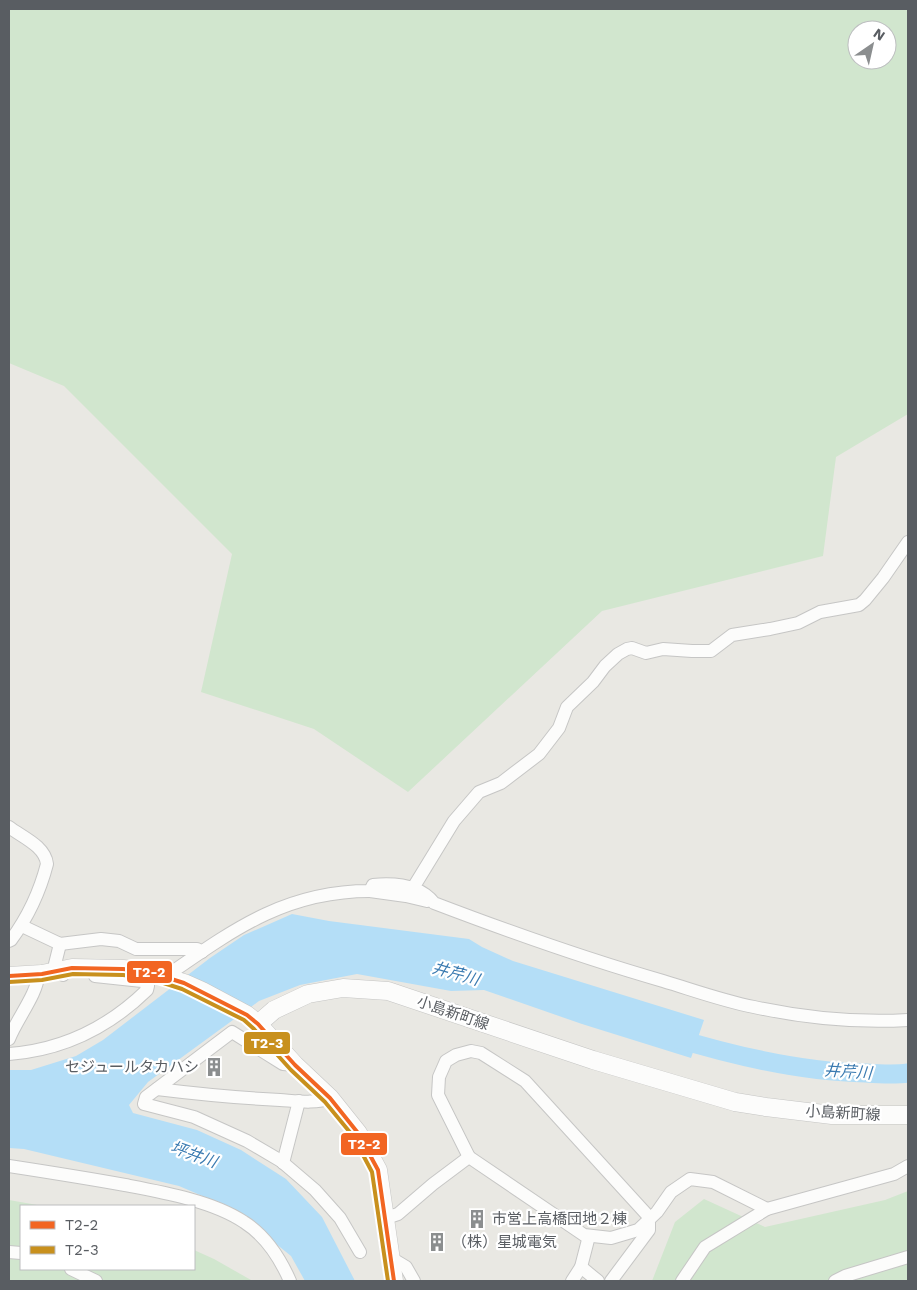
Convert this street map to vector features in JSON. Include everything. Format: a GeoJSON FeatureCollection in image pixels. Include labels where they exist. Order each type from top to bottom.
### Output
{"type":"FeatureCollection","features":[{"type":"Feature","properties":{"kind":"main road"},"geometry":{"type":"LineString","coordinates":[[9,976],[38,975],[72,968],[123,969],[149,972],[202,991],[253,1019],[295,1065],[330,1098],[358,1133],[378,1170],[394,1281]]}},
{"type":"Feature","properties":{"kind":"main road","name":"小島新町線"},"geometry":{"type":"LineString","coordinates":[[253,1019],[308,994],[343,988],[388,991],[593,1060],[735,1102],[832,1115],[908,1115]]}},
{"type":"Feature","properties":{"kind":"street"},"geometry":{"type":"LineString","coordinates":[[413,888],[454,821],[479,792],[501,783],[539,754],[559,728],[567,707],[618,654],[632,648],[646,653],[663,649],[692,652],[712,651],[728,636],[798,623],[820,612],[859,604],[865,600],[883,578],[908,542]]}},
{"type":"Feature","properties":{"kind":"street"},"geometry":{"type":"LineString","coordinates":[[9,828],[38,847],[46,858],[45,871],[29,912],[22,926],[9,941]]}},
{"type":"Feature","properties":{"kind":"street"},"geometry":{"type":"LineString","coordinates":[[370,891],[373,885],[383,884],[413,888],[431,899],[434,903]]}},
{"type":"Feature","properties":{"kind":"street"},"geometry":{"type":"LineString","coordinates":[[172,979],[172,972],[245,924],[294,902],[335,893],[370,891],[406,896],[434,903],[577,955],[755,1008],[848,1021],[908,1020]]}},
{"type":"Feature","properties":{"kind":"street"},"geometry":{"type":"LineString","coordinates":[[22,926],[60,944],[101,939],[119,941],[136,949],[197,949],[202,952]]}},
{"type":"Feature","properties":{"kind":"street"},"geometry":{"type":"LineString","coordinates":[[9,1054],[29,1053],[82,1036],[104,1024],[147,990],[148,986],[142,981],[98,976],[75,977],[63,975],[56,971],[55,964],[60,944]]}},
{"type":"Feature","properties":{"kind":"street"},"geometry":{"type":"LineString","coordinates":[[9,1039],[13,1028],[36,987],[38,975]]}},
{"type":"Feature","properties":{"kind":"street"},"geometry":{"type":"LineString","coordinates":[[295,1065],[283,1064],[232,1032],[146,1097],[144,1104],[194,1116],[247,1141],[283,1163],[315,1190],[340,1218],[360,1252]]}},
{"type":"Feature","properties":{"kind":"street"},"geometry":{"type":"LineString","coordinates":[[612,1281],[649,1230],[650,1219],[525,1081],[481,1053],[471,1051],[456,1055],[446,1062],[439,1076],[438,1096],[469,1157],[584,1236],[611,1238],[638,1230],[650,1219],[657,1212],[671,1192],[690,1179],[714,1182],[767,1209]]}},
{"type":"Feature","properties":{"kind":"street"},"geometry":{"type":"LineString","coordinates":[[157,1090],[237,1098],[299,1101],[330,1098]]}},
{"type":"Feature","properties":{"kind":"street"},"geometry":{"type":"LineString","coordinates":[[283,1163],[299,1101]]}},
{"type":"Feature","properties":{"kind":"street"},"geometry":{"type":"LineString","coordinates":[[386,1218],[398,1214],[432,1184],[469,1157]]}},
{"type":"Feature","properties":{"kind":"street"},"geometry":{"type":"LineString","coordinates":[[9,1166],[145,1188],[187,1198],[218,1209],[244,1222],[261,1235],[282,1262],[290,1281]]}},
{"type":"Feature","properties":{"kind":"street"},"geometry":{"type":"LineString","coordinates":[[682,1281],[705,1247],[767,1209],[894,1174],[908,1166]]}},
{"type":"Feature","properties":{"kind":"street"},"geometry":{"type":"LineString","coordinates":[[572,1281],[581,1268],[589,1236]]}},
{"type":"Feature","properties":{"kind":"street"},"geometry":{"type":"LineString","coordinates":[[835,1281],[845,1276],[908,1257]]}},
{"type":"Feature","properties":{"kind":"street"},"geometry":{"type":"LineString","coordinates":[[391,1258],[406,1267],[414,1281]]}},
{"type":"Feature","properties":{"kind":"street"},"geometry":{"type":"LineString","coordinates":[[581,1268],[598,1281]]}},
{"type":"Feature","properties":{"kind":"street"},"geometry":{"type":"LineString","coordinates":[[73,1270],[96,1281]]}},
{"type":"Feature","properties":{"kind":"green space"},"geometry":{"type":"Polygon","coordinates":[[[9,9],[908,9],[908,414],[836,457],[823,556],[602,611],[408,792],[314,729],[201,692],[232,554],[64,386],[9,363],[9,9]]]}},
{"type":"Feature","properties":{"kind":"green space"},"geometry":{"type":"Polygon","coordinates":[[[908,1191],[908,1281],[652,1281],[675,1222],[704,1199],[765,1227],[885,1200],[908,1191]]]}},
{"type":"Feature","properties":{"kind":"green space"},"geometry":{"type":"Polygon","coordinates":[[[9,1200],[37,1205],[20,1205],[20,1270],[195,1270],[195,1250],[251,1280],[249,1281],[9,1281],[9,1200]]]}},
{"type":"Feature","properties":{"kind":"water","name":"坪井川"},"geometry":{"type":"Polygon","coordinates":[[[292,914],[329,921],[469,939],[513,961],[704,1020],[691,1058],[582,1024],[484,990],[451,991],[357,974],[300,985],[259,1001],[148,1082],[129,1105],[133,1113],[197,1130],[241,1150],[286,1179],[322,1217],[355,1281],[305,1281],[291,1256],[233,1209],[179,1186],[24,1149],[9,1148],[9,1070],[31,1070],[76,1056],[103,1040],[210,958],[244,935],[292,914]]]}},
{"type":"Feature","properties":{"kind":"waterway","name":"井芹川"},"geometry":{"type":"LineString","coordinates":[[672,1037],[768,1062],[817,1070],[887,1074],[908,1073]]}},
{"type":"Feature","properties":{"kind":"transit line","name":"T2-2"},"geometry":{"type":"LineString","coordinates":[[9,976],[42,974],[72,968],[123,969],[149,972],[184,983],[247,1015],[330,1098],[358,1133],[378,1170],[394,1281]]}},
{"type":"Feature","properties":{"kind":"transit line","name":"T2-3"},"geometry":{"type":"LineString","coordinates":[[9,982],[42,980],[73,974],[123,975],[148,978],[182,989],[244,1020],[291,1070],[325,1102],[353,1136],[372,1172],[388,1281]]}},
{"type":"Feature","properties":{"kind":"place","name":"セジュールタカハシ"},"geometry":{"type":"Point","coordinates":[214,1067]}},
{"type":"Feature","properties":{"kind":"place","name":"市営上高橋団地２棟"},"geometry":{"type":"Point","coordinates":[477,1219]}},
{"type":"Feature","properties":{"kind":"place","name":"（株）星城電気"},"geometry":{"type":"Point","coordinates":[437,1242]}}]}
